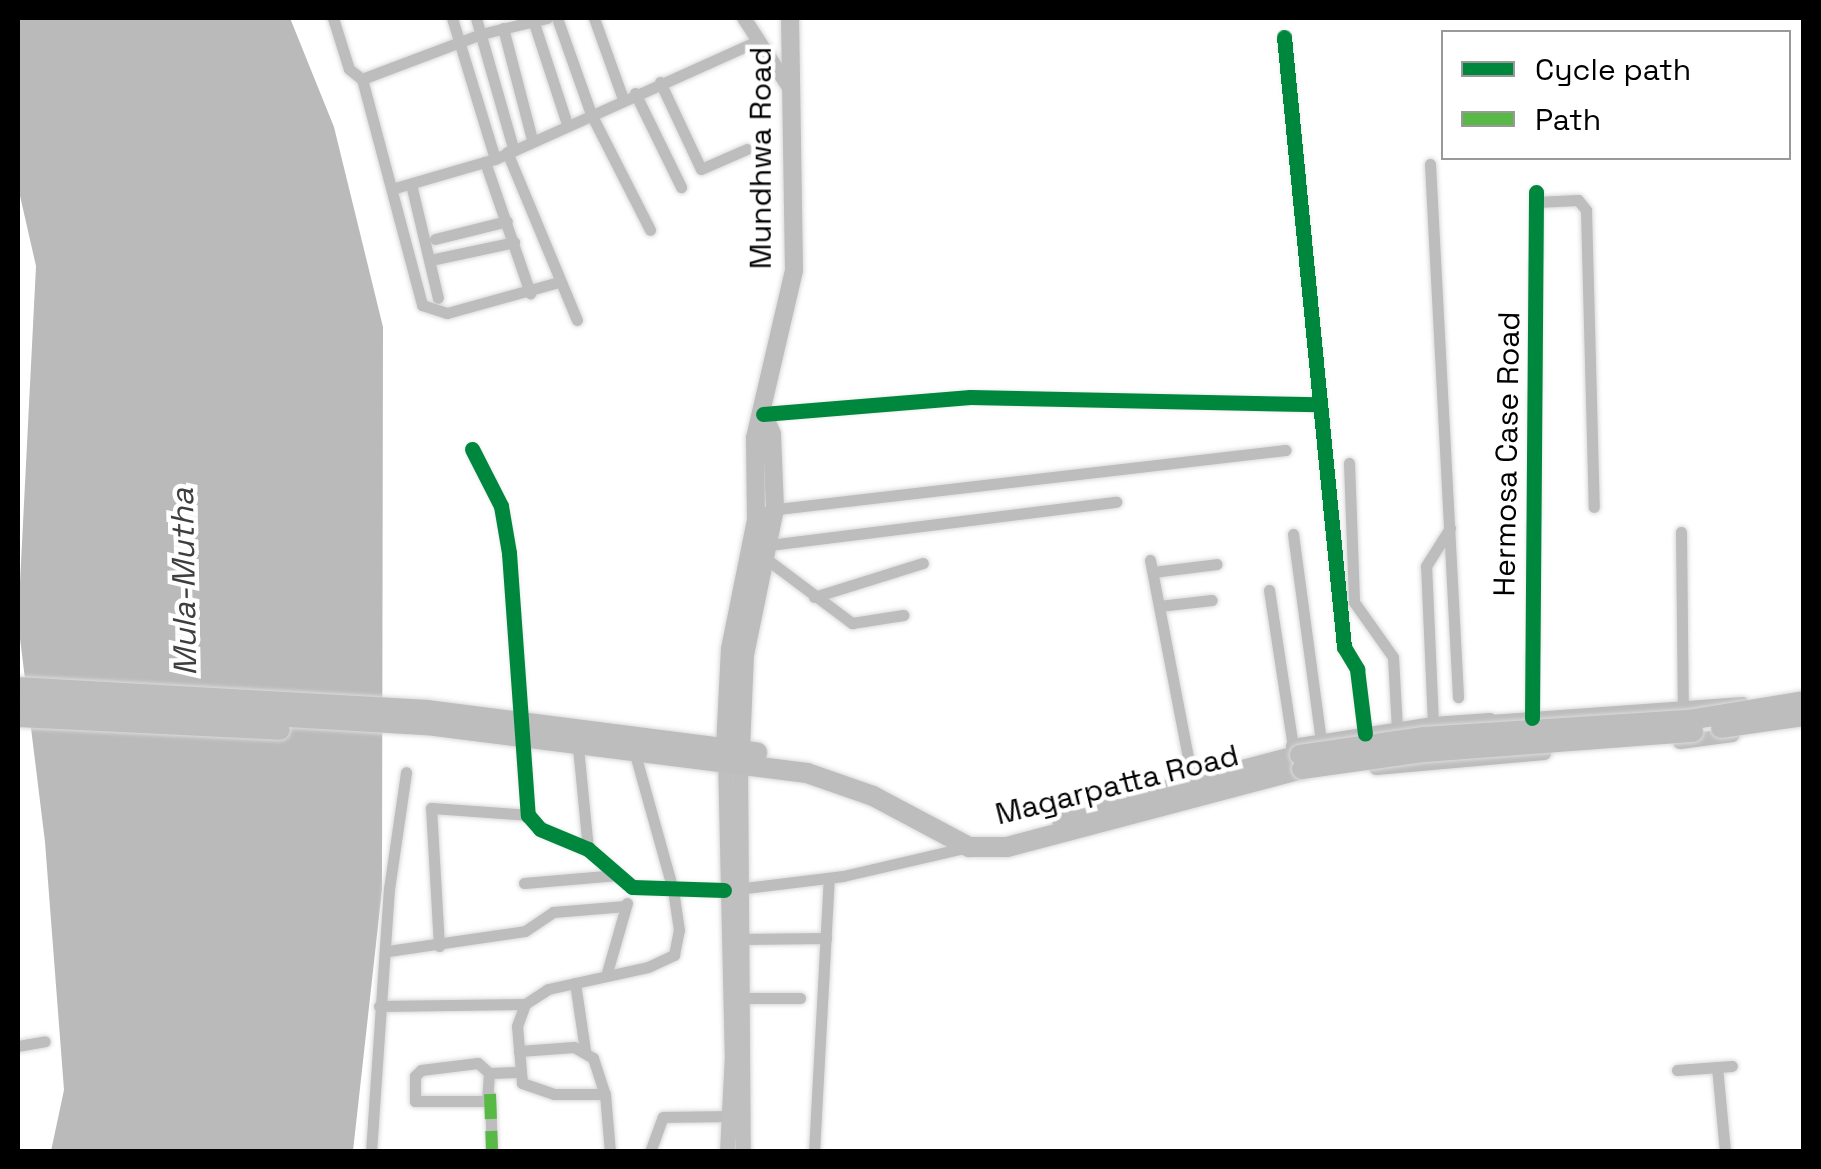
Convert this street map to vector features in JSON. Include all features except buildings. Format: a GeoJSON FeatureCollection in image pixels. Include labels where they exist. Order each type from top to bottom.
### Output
{"type":"FeatureCollection","features":[{"type":"Feature","properties":{"kind":"highway"},"geometry":{"type":"LineString","coordinates":[[20,686],[426,718],[525,733]]}},
{"type":"Feature","properties":{"kind":"highway"},"geometry":{"type":"LineString","coordinates":[[1292,760],[1424,737],[1688,720],[1800,697]]}},
{"type":"Feature","properties":{"kind":"highway"},"geometry":{"type":"LineString","coordinates":[[1292,760],[1654,738],[1804,716]]}},
{"type":"Feature","properties":{"kind":"highway"},"geometry":{"type":"LineString","coordinates":[[18,717],[426,718]]}},
{"type":"Feature","properties":{"kind":"highway","name":"Magarpatta Road"},"geometry":{"type":"LineString","coordinates":[[525,733],[578,747],[635,754],[732,755],[846,786],[970,848],[1007,847],[1292,760]]}},
{"type":"Feature","properties":{"kind":"highway","name":"Magarpatta Road"},"geometry":{"type":"LineString","coordinates":[[525,733],[732,755],[850,773],[972,834],[1005,834],[1292,760]]}},
{"type":"Feature","properties":{"kind":"main road","name":"Mundhwa Road"},"geometry":{"type":"LineString","coordinates":[[727,1152],[731,1116],[730,649],[756,511],[756,438],[794,270],[796,168],[790,18]]}},
{"type":"Feature","properties":{"kind":"main road","name":"Mundhwa Road"},"geometry":{"type":"LineString","coordinates":[[732,755],[744,655],[776,509],[772,434],[763,414]]}},
{"type":"Feature","properties":{"kind":"main road","name":"Mundhwa Road"},"geometry":{"type":"LineString","coordinates":[[731,889],[744,998],[742,1152]]}},
{"type":"Feature","properties":{"kind":"street"},"geometry":{"type":"LineString","coordinates":[[333,18],[350,68],[362,79],[395,188],[418,300],[427,310],[447,313],[559,282]]}},
{"type":"Feature","properties":{"kind":"street"},"geometry":{"type":"LineString","coordinates":[[452,18],[530,292]]}},
{"type":"Feature","properties":{"kind":"street"},"geometry":{"type":"LineString","coordinates":[[476,18],[510,150],[577,320]]}},
{"type":"Feature","properties":{"kind":"street"},"geometry":{"type":"LineString","coordinates":[[362,79],[504,24],[547,18]]}},
{"type":"Feature","properties":{"kind":"street"},"geometry":{"type":"LineString","coordinates":[[557,18],[591,114],[650,230]]}},
{"type":"Feature","properties":{"kind":"street"},"geometry":{"type":"LineString","coordinates":[[594,18],[622,100]]}},
{"type":"Feature","properties":{"kind":"street"},"geometry":{"type":"LineString","coordinates":[[744,18],[794,94]]}},
{"type":"Feature","properties":{"kind":"street"},"geometry":{"type":"LineString","coordinates":[[533,20],[567,124]]}},
{"type":"Feature","properties":{"kind":"street"},"geometry":{"type":"LineString","coordinates":[[504,24],[532,139]]}},
{"type":"Feature","properties":{"kind":"street"},"geometry":{"type":"LineString","coordinates":[[1284,37],[1344,647],[1357,669],[1365,734]]}},
{"type":"Feature","properties":{"kind":"street"},"geometry":{"type":"LineString","coordinates":[[395,188],[490,161],[756,41]]}},
{"type":"Feature","properties":{"kind":"street"},"geometry":{"type":"LineString","coordinates":[[660,82],[701,169],[748,149]]}},
{"type":"Feature","properties":{"kind":"street"},"geometry":{"type":"LineString","coordinates":[[636,94],[681,187]]}},
{"type":"Feature","properties":{"kind":"street"},"geometry":{"type":"LineString","coordinates":[[1430,164],[1458,697]]}},
{"type":"Feature","properties":{"kind":"street"},"geometry":{"type":"LineString","coordinates":[[411,184],[438,298]]}},
{"type":"Feature","properties":{"kind":"street","name":"Hermosa Case Road"},"geometry":{"type":"LineString","coordinates":[[1532,718],[1536,196],[1578,200],[1586,210],[1594,507]]}},
{"type":"Feature","properties":{"kind":"street"},"geometry":{"type":"LineString","coordinates":[[435,240],[507,221]]}},
{"type":"Feature","properties":{"kind":"street"},"geometry":{"type":"LineString","coordinates":[[435,259],[514,242]]}},
{"type":"Feature","properties":{"kind":"street"},"geometry":{"type":"LineString","coordinates":[[763,414],[970,398],[1318,404]]}},
{"type":"Feature","properties":{"kind":"street"},"geometry":{"type":"LineString","coordinates":[[472,449],[504,521],[525,733],[528,814],[540,829],[588,849],[632,888],[672,890],[731,889],[829,878],[970,848]]}},
{"type":"Feature","properties":{"kind":"street"},"geometry":{"type":"LineString","coordinates":[[756,511],[1286,450]]}},
{"type":"Feature","properties":{"kind":"street"},"geometry":{"type":"LineString","coordinates":[[1349,463],[1354,602],[1393,657],[1397,729]]}},
{"type":"Feature","properties":{"kind":"street"},"geometry":{"type":"LineString","coordinates":[[767,552],[1116,502]]}},
{"type":"Feature","properties":{"kind":"street"},"geometry":{"type":"LineString","coordinates":[[1434,724],[1426,566],[1450,528]]}},
{"type":"Feature","properties":{"kind":"street"},"geometry":{"type":"LineString","coordinates":[[1681,532],[1683,709]]}},
{"type":"Feature","properties":{"kind":"street"},"geometry":{"type":"LineString","coordinates":[[1292,534],[1322,741]]}},
{"type":"Feature","properties":{"kind":"street"},"geometry":{"type":"LineString","coordinates":[[767,552],[814,597],[852,623],[903,615]]}},
{"type":"Feature","properties":{"kind":"street"},"geometry":{"type":"LineString","coordinates":[[814,597],[924,563]]}},
{"type":"Feature","properties":{"kind":"street"},"geometry":{"type":"LineString","coordinates":[[1193,783],[1152,566],[1217,564]]}},
{"type":"Feature","properties":{"kind":"street"},"geometry":{"type":"LineString","coordinates":[[1269,590],[1292,760],[1302,777],[1804,726]]}},
{"type":"Feature","properties":{"kind":"street"},"geometry":{"type":"LineString","coordinates":[[1159,606],[1212,600]]}},
{"type":"Feature","properties":{"kind":"street"},"geometry":{"type":"LineString","coordinates":[[1292,760],[1322,741],[1434,724],[1683,709],[1800,697]]}},
{"type":"Feature","properties":{"kind":"street"},"geometry":{"type":"LineString","coordinates":[[1490,720],[1492,757]]}},
{"type":"Feature","properties":{"kind":"street"},"geometry":{"type":"LineString","coordinates":[[578,747],[588,849]]}},
{"type":"Feature","properties":{"kind":"street"},"geometry":{"type":"LineString","coordinates":[[380,1006],[526,1004],[574,982],[674,955],[679,930],[672,890],[635,754]]}},
{"type":"Feature","properties":{"kind":"street"},"geometry":{"type":"LineString","coordinates":[[371,1152],[380,1006],[388,951],[389,889],[406,772]]}},
{"type":"Feature","properties":{"kind":"street"},"geometry":{"type":"LineString","coordinates":[[439,946],[431,808],[528,814]]}},
{"type":"Feature","properties":{"kind":"street"},"geometry":{"type":"LineString","coordinates":[[524,882],[618,876]]}},
{"type":"Feature","properties":{"kind":"street"},"geometry":{"type":"LineString","coordinates":[[814,1152],[829,878]]}},
{"type":"Feature","properties":{"kind":"street"},"geometry":{"type":"LineString","coordinates":[[606,976],[632,888]]}},
{"type":"Feature","properties":{"kind":"street"},"geometry":{"type":"LineString","coordinates":[[388,951],[525,930],[553,912],[626,906]]}},
{"type":"Feature","properties":{"kind":"street"},"geometry":{"type":"LineString","coordinates":[[740,940],[826,938]]}},
{"type":"Feature","properties":{"kind":"street"},"geometry":{"type":"LineString","coordinates":[[574,982],[585,1050],[605,1094],[610,1152]]}},
{"type":"Feature","properties":{"kind":"street"},"geometry":{"type":"LineString","coordinates":[[744,998],[800,998]]}},
{"type":"Feature","properties":{"kind":"street"},"geometry":{"type":"LineString","coordinates":[[526,1004],[516,1026],[522,1083],[542,1092],[605,1094]]}},
{"type":"Feature","properties":{"kind":"street"},"geometry":{"type":"LineString","coordinates":[[18,1046],[45,1040]]}},
{"type":"Feature","properties":{"kind":"street"},"geometry":{"type":"LineString","coordinates":[[519,1050],[585,1050]]}},
{"type":"Feature","properties":{"kind":"street"},"geometry":{"type":"LineString","coordinates":[[490,1094],[482,1102],[415,1101],[421,1070],[478,1063],[489,1074],[490,1094],[492,1152]]}},
{"type":"Feature","properties":{"kind":"street"},"geometry":{"type":"LineString","coordinates":[[1677,1070],[1732,1066]]}},
{"type":"Feature","properties":{"kind":"street"},"geometry":{"type":"LineString","coordinates":[[1717,1067],[1726,1152]]}},
{"type":"Feature","properties":{"kind":"street"},"geometry":{"type":"LineString","coordinates":[[489,1074],[518,1072]]}},
{"type":"Feature","properties":{"kind":"street"},"geometry":{"type":"LineString","coordinates":[[650,1152],[663,1117],[731,1116]]}},
{"type":"Feature","properties":{"kind":"water","name":"Mula-Mutha"},"geometry":{"type":"Polygon","coordinates":[[[18,18],[290,18],[334,127],[383,327],[382,890],[353,1151],[51,1151],[64,1090],[45,842],[18,622],[36,266],[18,187],[18,18]]]}},
{"type":"Feature","properties":{"kind":"marked path"},"geometry":{"type":"LineString","coordinates":[[490,1094],[492,1152]]}},
{"type":"Feature","properties":{"kind":"cycle path"},"geometry":{"type":"LineString","coordinates":[[1284,37],[1344,647],[1357,669],[1365,734]]}},
{"type":"Feature","properties":{"kind":"cycle path"},"geometry":{"type":"LineString","coordinates":[[1532,718],[1536,192]]}},
{"type":"Feature","properties":{"kind":"cycle path"},"geometry":{"type":"LineString","coordinates":[[763,414],[970,397],[1318,404]]}},
{"type":"Feature","properties":{"kind":"cycle path"},"geometry":{"type":"LineString","coordinates":[[472,449],[501,506],[509,553],[528,815],[540,829],[588,849],[632,887],[724,890]]}}]}
